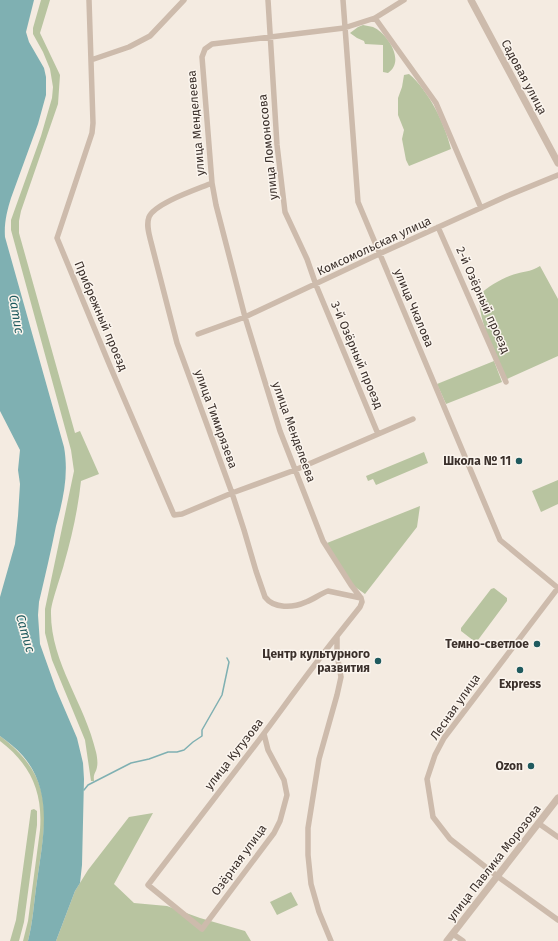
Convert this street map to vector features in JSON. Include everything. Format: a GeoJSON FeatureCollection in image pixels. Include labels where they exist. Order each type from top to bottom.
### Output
{"type":"FeatureCollection","features":[{"type":"Feature","properties":{"kind":"street","name":"Прибрежный проезд"},"geometry":{"type":"LineString","coordinates":[[89,0],[93,119],[92,133],[58,232],[58,242],[174,515],[182,514],[232,493]]}},
{"type":"Feature","properties":{"kind":"street"},"geometry":{"type":"LineString","coordinates":[[91,60],[129,47],[150,36],[184,0]]}},
{"type":"Feature","properties":{"kind":"street","name":"улица Ломоносова"},"geometry":{"type":"LineString","coordinates":[[268,0],[276,145],[286,212],[307,259],[316,285]]}},
{"type":"Feature","properties":{"kind":"street","name":"улица Чкалова"},"geometry":{"type":"LineString","coordinates":[[343,0],[358,202],[500,540],[558,588]]}},
{"type":"Feature","properties":{"kind":"street","name":"улица Менделеева"},"geometry":{"type":"LineString","coordinates":[[361,598],[323,541],[295,470],[267,389],[245,318],[216,205],[212,183],[202,57],[205,49],[212,44],[344,28],[376,18],[404,0]]}},
{"type":"Feature","properties":{"kind":"street","name":"Садовая улица"},"geometry":{"type":"LineString","coordinates":[[471,0],[558,163]]}},
{"type":"Feature","properties":{"kind":"street"},"geometry":{"type":"LineString","coordinates":[[376,18],[436,103],[481,208]]}},
{"type":"Feature","properties":{"kind":"street","name":"Комсомольская улица"},"geometry":{"type":"LineString","coordinates":[[198,334],[245,318],[438,227],[558,175]]}},
{"type":"Feature","properties":{"kind":"street","name":"улица Тимирязева"},"geometry":{"type":"LineString","coordinates":[[212,183],[162,204],[150,216],[147,225],[150,242],[177,343],[232,493],[256,572],[268,600],[280,606],[287,607],[304,603],[328,591],[361,598]]}},
{"type":"Feature","properties":{"kind":"street","name":"2-й Озёрный проезд"},"geometry":{"type":"LineString","coordinates":[[438,227],[506,382]]}},
{"type":"Feature","properties":{"kind":"street","name":"3-й Озёрный проезд"},"geometry":{"type":"LineString","coordinates":[[316,285],[378,434]]}},
{"type":"Feature","properties":{"kind":"street"},"geometry":{"type":"LineString","coordinates":[[232,493],[295,470],[413,419]]}},
{"type":"Feature","properties":{"kind":"street","name":"Лесная улица"},"geometry":{"type":"LineString","coordinates":[[558,588],[444,738],[435,755],[427,779],[433,817],[450,839],[497,876],[558,920]]}},
{"type":"Feature","properties":{"kind":"street"},"geometry":{"type":"LineString","coordinates":[[331,941],[319,912],[311,884],[308,855],[308,828],[319,759],[341,677],[337,654],[338,636],[360,607],[362,602],[361,598]]}},
{"type":"Feature","properties":{"kind":"street","name":"улица Кутузова"},"geometry":{"type":"LineString","coordinates":[[202,929],[148,885],[264,734],[322,654],[338,636]]}},
{"type":"Feature","properties":{"kind":"street","name":"Озёрная улица"},"geometry":{"type":"LineString","coordinates":[[202,929],[274,833],[280,821],[287,795],[284,780],[268,750],[264,734]]}},
{"type":"Feature","properties":{"kind":"street","name":"улица Павлика Морозова"},"geometry":{"type":"LineString","coordinates":[[447,941],[558,798]]}},
{"type":"Feature","properties":{"kind":"street"},"geometry":{"type":"LineString","coordinates":[[538,823],[558,837]]}},
{"type":"Feature","properties":{"kind":"street"},"geometry":{"type":"LineString","coordinates":[[453,934],[463,941]]}},
{"type":"Feature","properties":{"kind":"green space"},"geometry":{"type":"Polygon","coordinates":[[[41,0],[50,0],[40,33],[60,75],[58,104],[21,211],[19,233],[75,433],[80,431],[99,474],[81,481],[72,533],[51,611],[52,630],[56,648],[91,734],[96,752],[97,769],[94,775],[94,781],[91,781],[85,740],[52,660],[45,633],[45,609],[74,471],[71,450],[11,230],[11,220],[41,136],[52,98],[53,87],[50,69],[33,34],[33,28],[41,0]]]}},
{"type":"Feature","properties":{"kind":"green space"},"geometry":{"type":"Polygon","coordinates":[[[363,25],[373,27],[378,30],[389,41],[395,55],[395,62],[393,68],[388,73],[383,72],[383,45],[365,44],[364,41],[350,33],[363,25]]]}},
{"type":"Feature","properties":{"kind":"green space"},"geometry":{"type":"Polygon","coordinates":[[[409,74],[423,89],[435,108],[445,129],[451,149],[409,166],[406,160],[402,139],[404,130],[398,115],[398,98],[404,75],[409,74]]]}},
{"type":"Feature","properties":{"kind":"green space"},"geometry":{"type":"Polygon","coordinates":[[[540,266],[558,299],[558,356],[507,379],[485,328],[479,295],[493,284],[503,279],[540,266]]]}},
{"type":"Feature","properties":{"kind":"green space"},"geometry":{"type":"Polygon","coordinates":[[[494,361],[502,382],[446,404],[437,384],[494,361]]]}},
{"type":"Feature","properties":{"kind":"green space"},"geometry":{"type":"Polygon","coordinates":[[[424,452],[428,463],[376,485],[373,479],[368,481],[366,476],[424,452]]]}},
{"type":"Feature","properties":{"kind":"green space"},"geometry":{"type":"Polygon","coordinates":[[[558,480],[558,504],[541,512],[532,491],[558,480]]]}},
{"type":"Feature","properties":{"kind":"green space"},"geometry":{"type":"Polygon","coordinates":[[[420,506],[417,527],[365,594],[351,584],[327,543],[420,506]]]}},
{"type":"Feature","properties":{"kind":"green space"},"geometry":{"type":"Polygon","coordinates":[[[494,588],[507,598],[507,601],[478,640],[474,641],[461,631],[461,628],[491,589],[494,588]]]}},
{"type":"Feature","properties":{"kind":"green space"},"geometry":{"type":"Polygon","coordinates":[[[0,736],[18,752],[31,768],[39,784],[43,801],[43,838],[28,941],[23,941],[28,921],[40,830],[39,803],[37,791],[27,769],[0,741],[0,736]]]}},
{"type":"Feature","properties":{"kind":"green space"},"geometry":{"type":"Polygon","coordinates":[[[34,809],[37,811],[37,825],[24,922],[19,941],[10,941],[16,920],[31,810],[34,809]]]}},
{"type":"Feature","properties":{"kind":"green space"},"geometry":{"type":"Polygon","coordinates":[[[153,813],[114,884],[134,903],[167,906],[200,918],[245,931],[251,941],[56,941],[75,891],[88,870],[129,817],[153,813]]]}},
{"type":"Feature","properties":{"kind":"green space"},"geometry":{"type":"Polygon","coordinates":[[[291,892],[298,905],[277,915],[270,902],[291,892]]]}},
{"type":"Feature","properties":{"kind":"water","name":"Сатис"},"geometry":{"type":"Polygon","coordinates":[[[0,0],[34,0],[26,32],[29,42],[44,68],[46,77],[46,95],[38,124],[8,208],[5,237],[64,447],[66,468],[63,497],[39,602],[38,615],[40,644],[56,689],[77,738],[83,763],[84,779],[82,865],[80,883],[75,891],[56,941],[28,941],[42,848],[44,816],[43,800],[33,770],[23,756],[0,736],[0,597],[15,544],[20,484],[18,470],[20,450],[0,411],[0,0]]]}},
{"type":"Feature","properties":{"kind":"waterway"},"geometry":{"type":"LineString","coordinates":[[84,790],[88,785],[131,763],[149,759],[168,752],[184,750],[202,736],[202,730],[222,695],[229,662],[227,658]]}},
{"type":"Feature","properties":{"kind":"place","name":"Школа № 11"},"geometry":{"type":"Point","coordinates":[519,461]}},
{"type":"Feature","properties":{"kind":"place","name":"Темно-светлое"},"geometry":{"type":"Point","coordinates":[537,644]}},
{"type":"Feature","properties":{"kind":"place","name":"Центр культурного развития"},"geometry":{"type":"Point","coordinates":[378,661]}},
{"type":"Feature","properties":{"kind":"place","name":"Express"},"geometry":{"type":"Point","coordinates":[520,670]}},
{"type":"Feature","properties":{"kind":"place","name":"Ozon"},"geometry":{"type":"Point","coordinates":[531,766]}}]}
